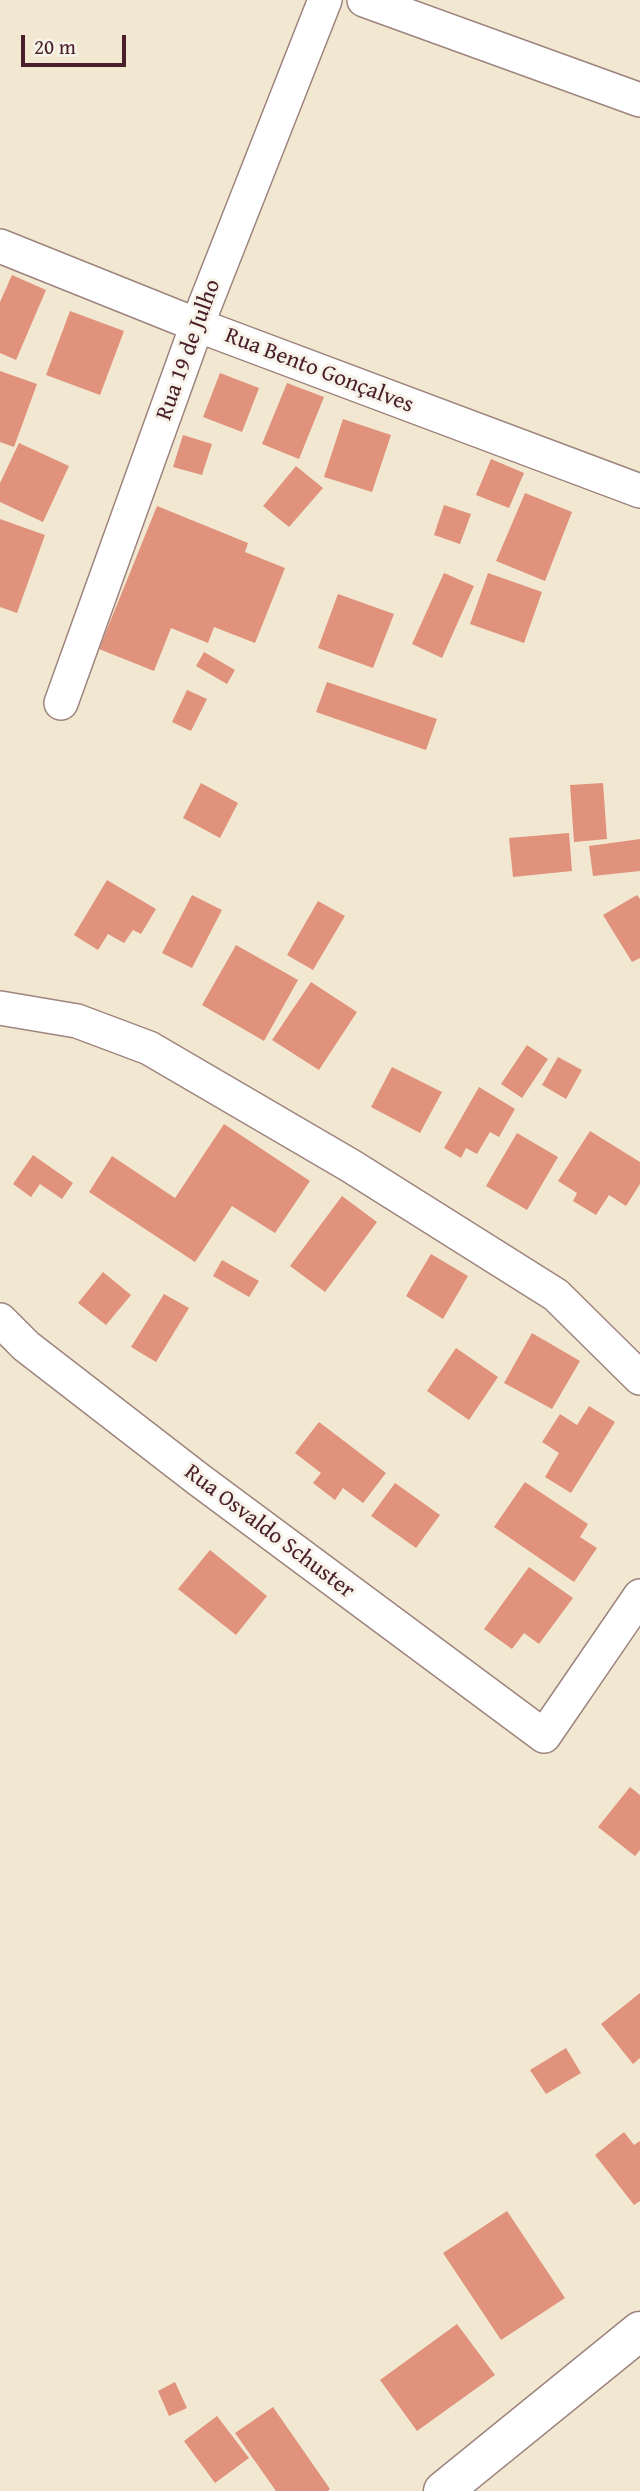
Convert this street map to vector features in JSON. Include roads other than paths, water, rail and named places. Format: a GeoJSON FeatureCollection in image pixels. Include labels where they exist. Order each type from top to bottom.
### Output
{"type":"FeatureCollection","features":[{"type":"Feature","properties":{"kind":"main road"},"geometry":{"type":"LineString","coordinates":[[443,2491],[640,2331]]}},
{"type":"Feature","properties":{"kind":"street","name":"Rua 19 de Julho"},"geometry":{"type":"LineString","coordinates":[[61,703],[197,325],[326,0]]}},
{"type":"Feature","properties":{"kind":"street"},"geometry":{"type":"LineString","coordinates":[[364,0],[640,100]]}},
{"type":"Feature","properties":{"kind":"street","name":"Rua Bento Gonçalves"},"geometry":{"type":"LineString","coordinates":[[0,246],[197,325],[640,491]]}},
{"type":"Feature","properties":{"kind":"street"},"geometry":{"type":"LineString","coordinates":[[0,1008],[77,1021],[149,1048],[351,1166],[556,1295],[640,1377]]}},
{"type":"Feature","properties":{"kind":"street","name":"Rua Osvaldo Schuster"},"geometry":{"type":"LineString","coordinates":[[0,1320],[26,1346],[198,1479],[544,1736],[640,1596]]}}]}
